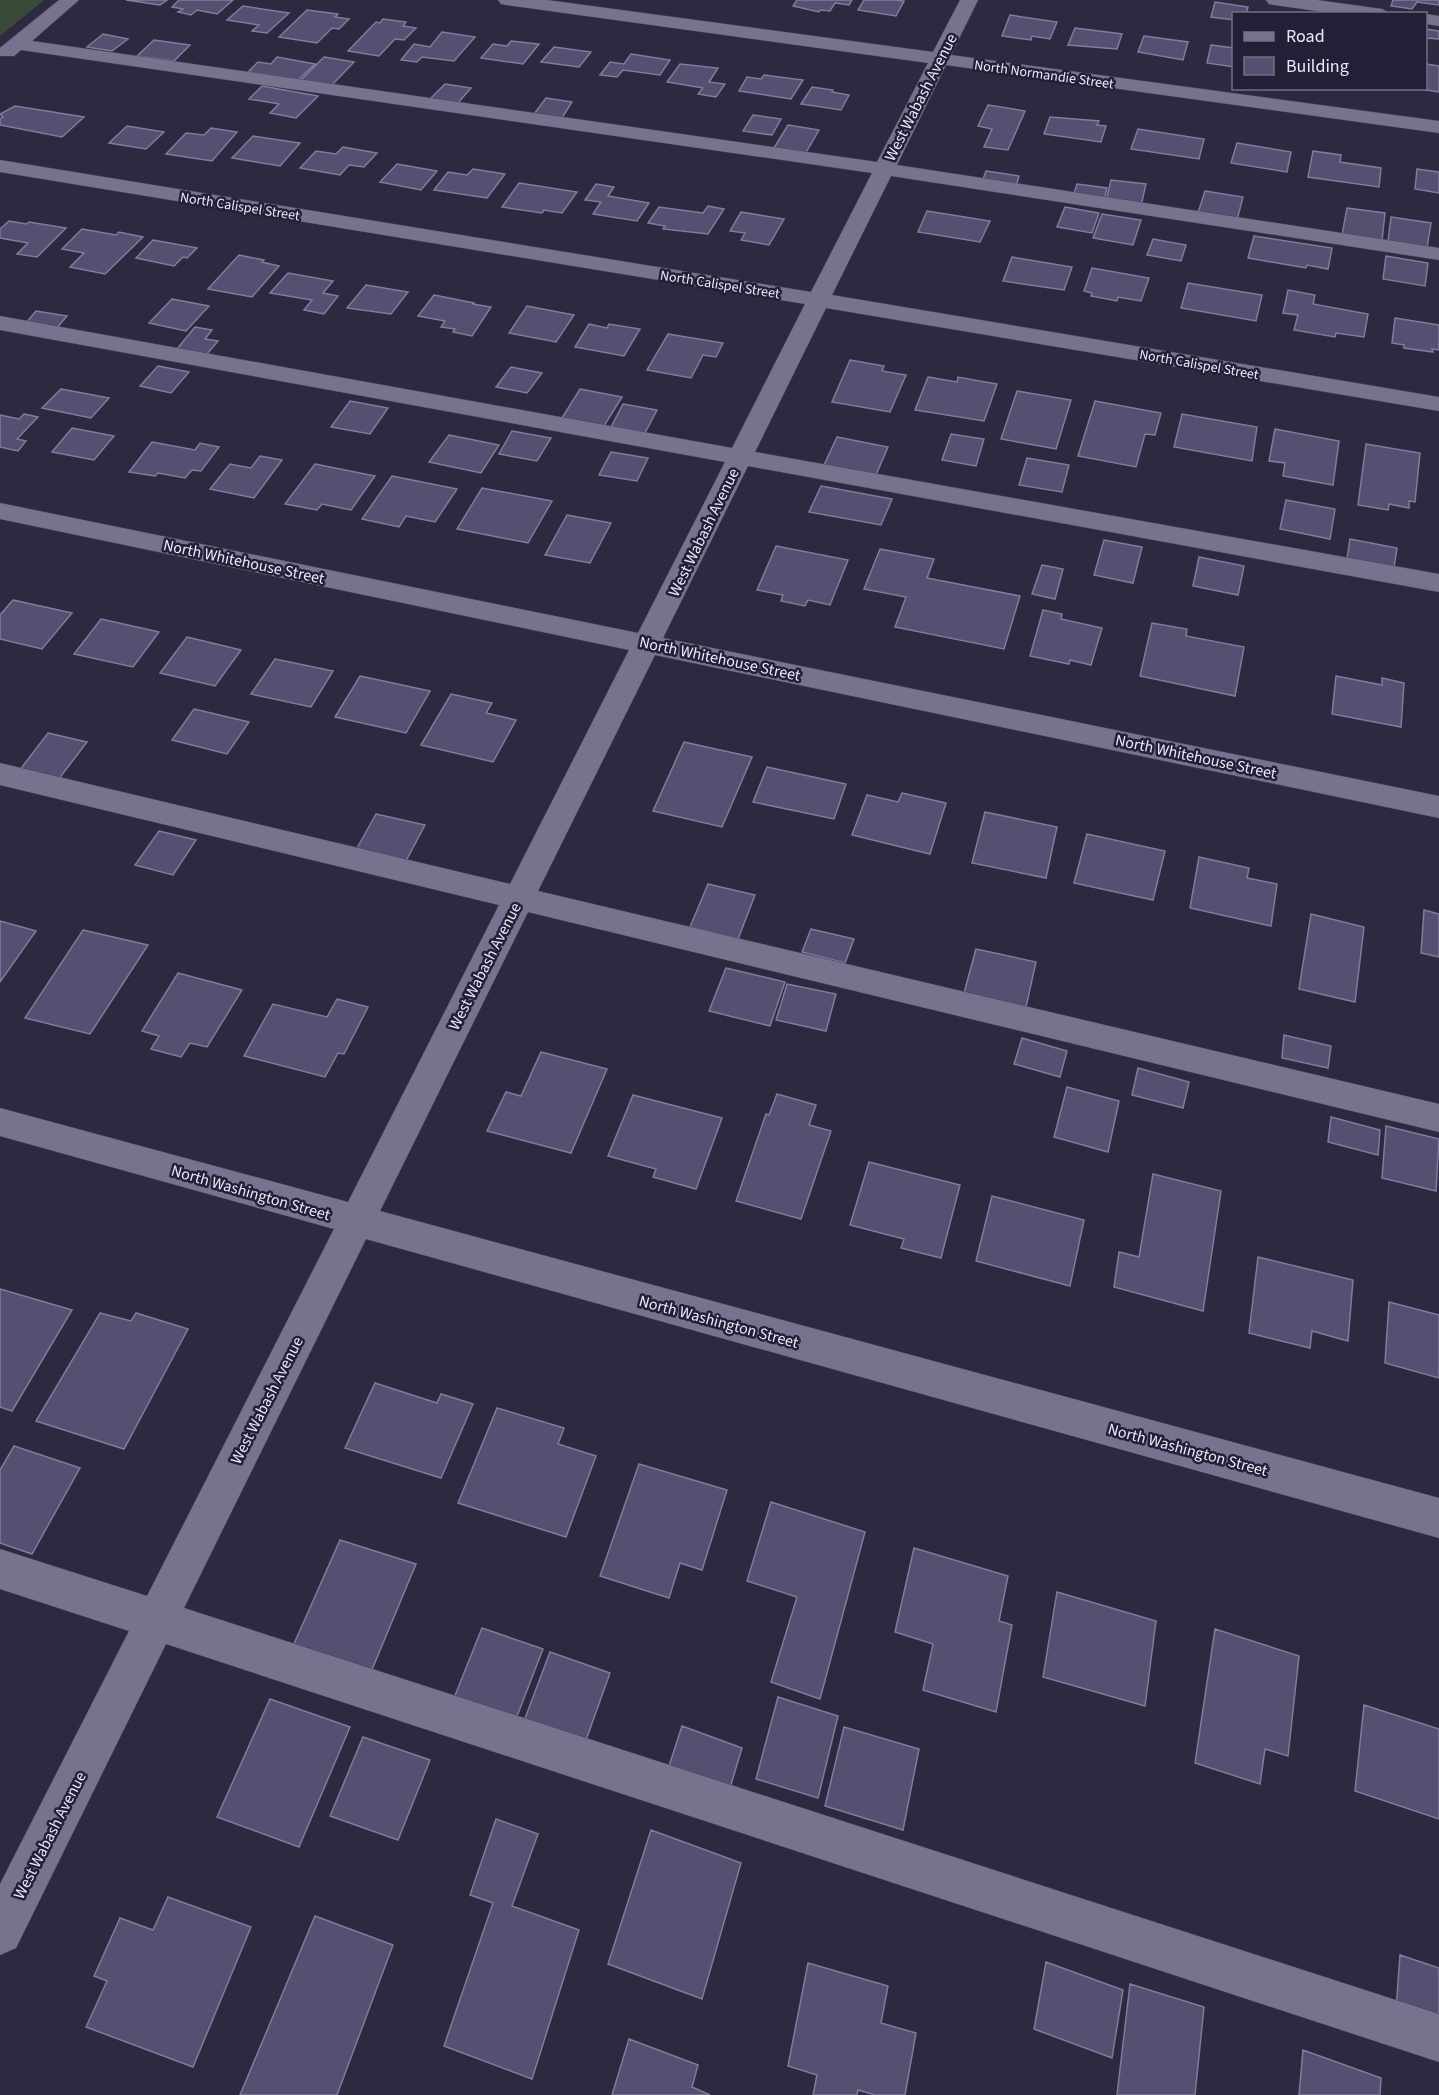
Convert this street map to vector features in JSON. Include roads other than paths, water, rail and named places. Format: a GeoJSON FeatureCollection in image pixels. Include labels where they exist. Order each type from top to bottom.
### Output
{"type":"FeatureCollection","features":[{"type":"Feature","properties":{"kind":"street"},"geometry":{"type":"LineString","coordinates":[[0,58],[70,0]]}},
{"type":"Feature","properties":{"kind":"street","name":"North Normandie Street"},"geometry":{"type":"LineString","coordinates":[[507,0],[1439,127]]}},
{"type":"Feature","properties":{"kind":"street","name":"West Wabash Avenue"},"geometry":{"type":"LineString","coordinates":[[0,1932],[969,0]]}},
{"type":"Feature","properties":{"kind":"street"},"geometry":{"type":"LineString","coordinates":[[1275,0],[1367,12]]}},
{"type":"Feature","properties":{"kind":"street"},"geometry":{"type":"LineString","coordinates":[[17,44],[884,169],[1439,254]]}},
{"type":"Feature","properties":{"kind":"street","name":"North Calispel Street"},"geometry":{"type":"LineString","coordinates":[[0,166],[1439,404]]}},
{"type":"Feature","properties":{"kind":"street"},"geometry":{"type":"LineString","coordinates":[[0,323],[1439,583]]}},
{"type":"Feature","properties":{"kind":"street","name":"North Whitehouse Street"},"geometry":{"type":"LineString","coordinates":[[0,511],[1439,807]]}},
{"type":"Feature","properties":{"kind":"street"},"geometry":{"type":"LineString","coordinates":[[0,774],[1439,1118]]}},
{"type":"Feature","properties":{"kind":"street","name":"North Washington Street"},"geometry":{"type":"LineString","coordinates":[[0,1122],[1439,1518]]}},
{"type":"Feature","properties":{"kind":"street"},"geometry":{"type":"LineString","coordinates":[[0,1569],[1439,2038]]}}]}
